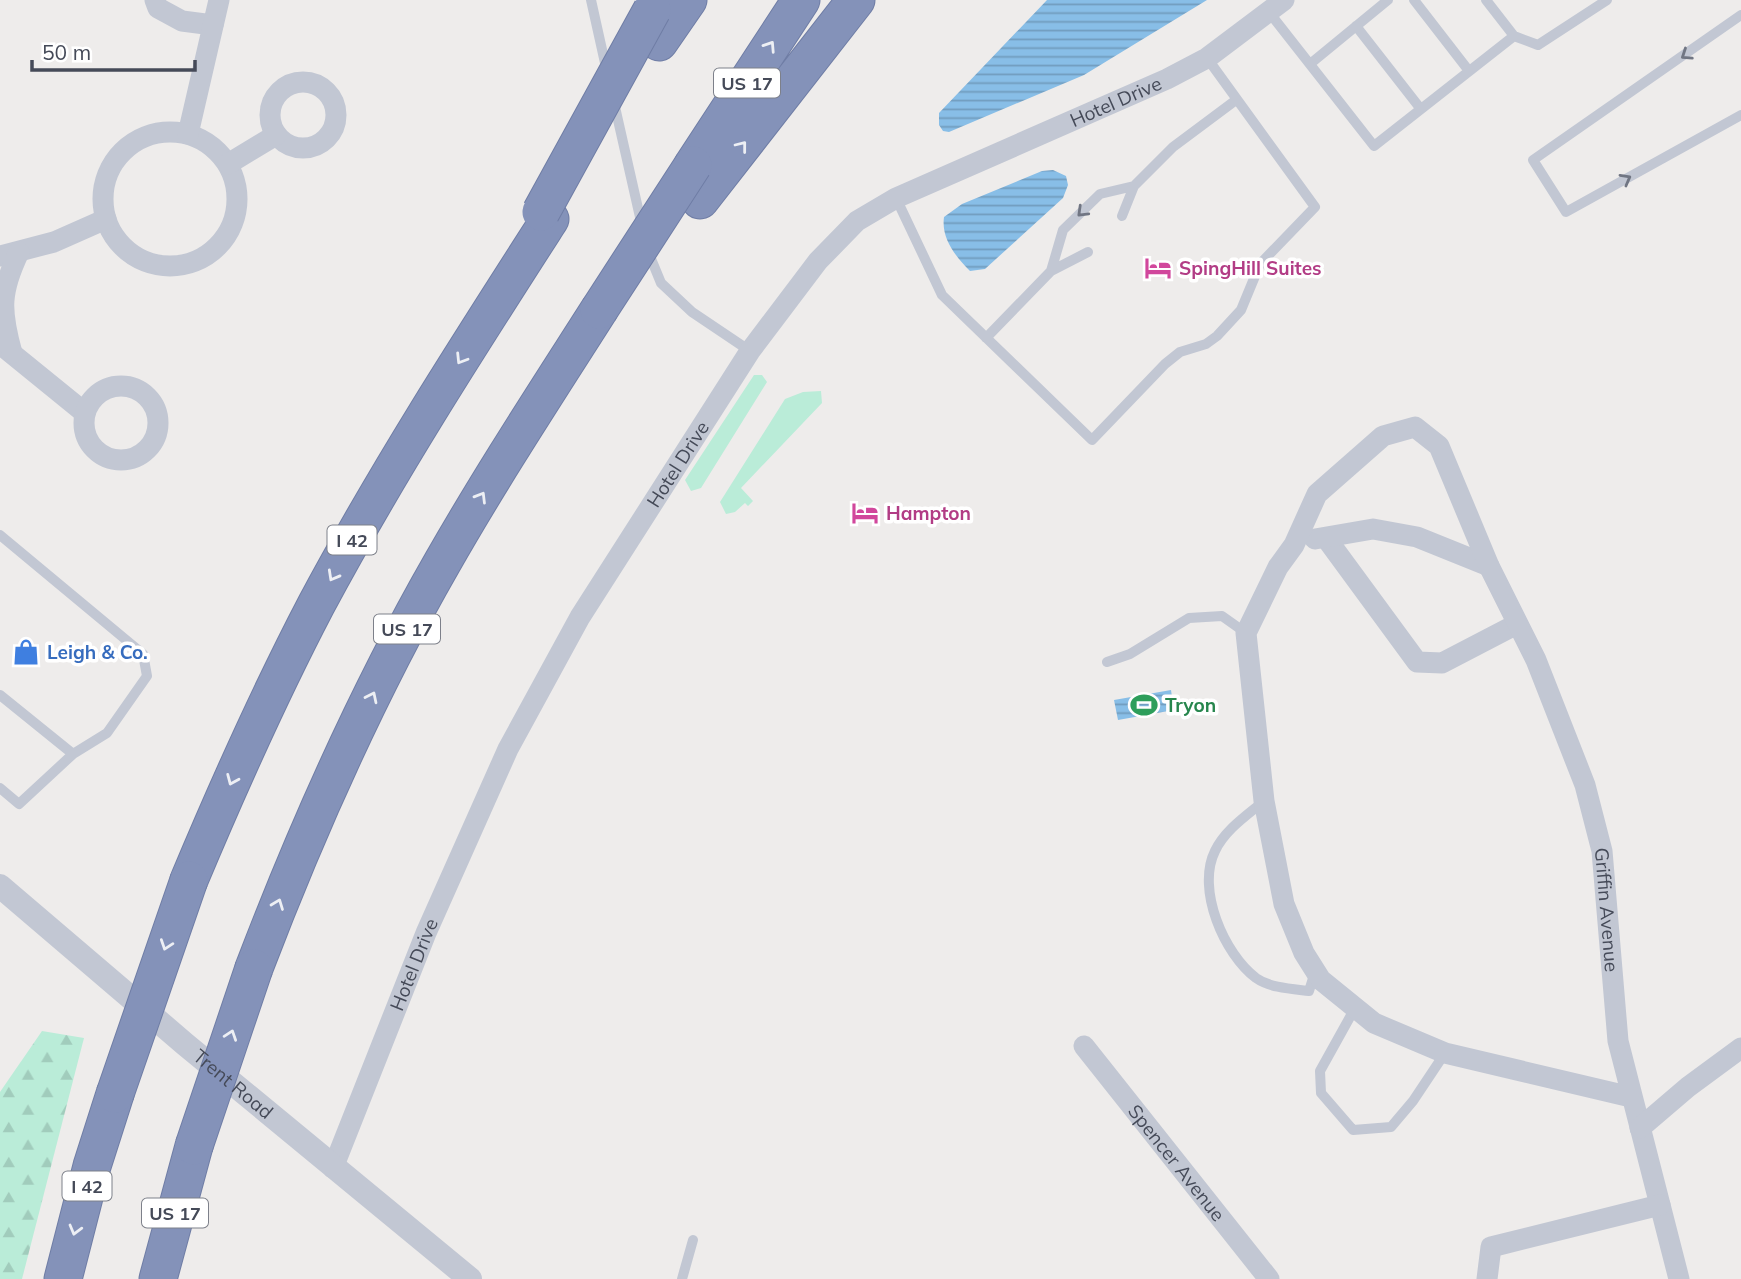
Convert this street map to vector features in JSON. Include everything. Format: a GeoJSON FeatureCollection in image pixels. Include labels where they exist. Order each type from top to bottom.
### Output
{"type":"FeatureCollection","features":[{"type":"Feature","properties":{"kind":"highway","name":"I 42"},"geometry":{"type":"LineString","coordinates":[[64,1279],[92,1166],[115,1094],[189,880],[241,758],[316,606],[393,468],[482,325],[656,17],[688,0]]}},
{"type":"Feature","properties":{"kind":"highway","name":"US 17"},"geometry":{"type":"LineString","coordinates":[[158,1279],[194,1146],[254,968],[330,784],[381,678],[441,565],[504,458],[696,183],[800,0]]}},
{"type":"Feature","properties":{"kind":"highway"},"geometry":{"type":"LineString","coordinates":[[696,183],[856,0]]}},
{"type":"Feature","properties":{"kind":"street"},"geometry":{"type":"LineString","coordinates":[[155,0],[158,8],[182,21],[213,25]]}},
{"type":"Feature","properties":{"kind":"street"},"geometry":{"type":"LineString","coordinates":[[188,134],[219,0]]}},
{"type":"Feature","properties":{"kind":"street","name":"Hotel Drive"},"geometry":{"type":"LineString","coordinates":[[333,1168],[426,933],[508,749],[580,617],[750,351],[818,261],[857,221],[896,198],[1167,79],[1207,58],[1277,6]]}},
{"type":"Feature","properties":{"kind":"street"},"geometry":{"type":"LineString","coordinates":[[168,132],[188,134],[204,141],[228,164],[236,185],[237,208],[231,229],[217,248],[198,261],[177,267],[154,265],[133,256],[117,240],[106,219],[103,199],[106,179],[122,153],[147,136],[168,132]]}},
{"type":"Feature","properties":{"kind":"street"},"geometry":{"type":"LineString","coordinates":[[228,164],[276,135]]}},
{"type":"Feature","properties":{"kind":"street"},"geometry":{"type":"LineString","coordinates":[[85,413],[6,349],[2,327],[2,284],[10,254],[54,242],[106,219]]}},
{"type":"Feature","properties":{"kind":"street","name":"Griffin Avenue"},"geometry":{"type":"LineString","coordinates":[[1246,633],[1317,494],[1333,478],[1383,436],[1415,427],[1439,446],[1489,566],[1536,660],[1585,785],[1602,851],[1619,1041],[1679,1279]]}},
{"type":"Feature","properties":{"kind":"street"},"geometry":{"type":"LineString","coordinates":[[1295,540],[1326,538],[1373,529],[1417,537],[1489,566]]}},
{"type":"Feature","properties":{"kind":"street"},"geometry":{"type":"LineString","coordinates":[[1326,538],[1417,662],[1442,663],[1517,624]]}},
{"type":"Feature","properties":{"kind":"street"},"geometry":{"type":"LineString","coordinates":[[1246,633],[1264,801],[1284,904],[1304,953],[1321,980],[1374,1023],[1445,1053],[1631,1097]]}},
{"type":"Feature","properties":{"kind":"street","name":"Trent Road"},"geometry":{"type":"LineString","coordinates":[[0,886],[333,1168],[470,1279]]}},
{"type":"Feature","properties":{"kind":"street","name":"Spencer Avenue"},"geometry":{"type":"LineString","coordinates":[[1084,1046],[1269,1279]]}},
{"type":"Feature","properties":{"kind":"street"},"geometry":{"type":"LineString","coordinates":[[1640,1128],[1688,1087],[1741,1048]]}},
{"type":"Feature","properties":{"kind":"street"},"geometry":{"type":"LineString","coordinates":[[1487,1279],[1491,1247],[1660,1205]]}},
{"type":"Feature","properties":{"kind":"lane"},"geometry":{"type":"LineString","coordinates":[[591,0],[647,248],[661,283],[692,312],[750,351]]}},
{"type":"Feature","properties":{"kind":"lane"},"geometry":{"type":"LineString","coordinates":[[1310,64],[1388,0]]}},
{"type":"Feature","properties":{"kind":"lane"},"geometry":{"type":"LineString","coordinates":[[1414,0],[1469,71]]}},
{"type":"Feature","properties":{"kind":"lane"},"geometry":{"type":"LineString","coordinates":[[1486,0],[1514,36],[1538,44],[1607,0]]}},
{"type":"Feature","properties":{"kind":"lane"},"geometry":{"type":"LineString","coordinates":[[1277,6],[1310,64],[1374,146],[1514,36]]}},
{"type":"Feature","properties":{"kind":"lane"},"geometry":{"type":"LineString","coordinates":[[1741,15],[1533,160],[1566,212],[1741,115]]}},
{"type":"Feature","properties":{"kind":"lane"},"geometry":{"type":"LineString","coordinates":[[1356,26],[1420,108]]}},
{"type":"Feature","properties":{"kind":"lane"},"geometry":{"type":"LineString","coordinates":[[896,198],[942,295],[1092,440],[1180,352],[1206,344],[1217,336],[1241,310],[1260,264],[1315,207],[1207,58]]}},
{"type":"Feature","properties":{"kind":"lane"},"geometry":{"type":"LineString","coordinates":[[1122,216],[1135,186],[1173,147],[1236,100]]}},
{"type":"Feature","properties":{"kind":"lane"},"geometry":{"type":"LineString","coordinates":[[1051,271],[1063,230],[1100,194],[1135,186]]}},
{"type":"Feature","properties":{"kind":"lane"},"geometry":{"type":"LineString","coordinates":[[986,338],[1051,271],[1088,252]]}},
{"type":"Feature","properties":{"kind":"lane"},"geometry":{"type":"LineString","coordinates":[[0,536],[143,654],[147,676],[107,733],[73,754],[19,804],[0,788]]}},
{"type":"Feature","properties":{"kind":"lane"},"geometry":{"type":"LineString","coordinates":[[1107,662],[1130,654],[1189,618],[1222,616],[1246,633]]}},
{"type":"Feature","properties":{"kind":"lane"},"geometry":{"type":"LineString","coordinates":[[0,695],[73,754]]}},
{"type":"Feature","properties":{"kind":"lane"},"geometry":{"type":"LineString","coordinates":[[1264,801],[1237,824],[1214,851],[1208,886],[1211,904],[1225,936],[1257,979],[1309,991],[1315,972]]}},
{"type":"Feature","properties":{"kind":"lane"},"geometry":{"type":"LineString","coordinates":[[1355,1008],[1320,1071],[1321,1093],[1353,1130],[1391,1127],[1413,1101],[1445,1053]]}},
{"type":"Feature","properties":{"kind":"lane"},"geometry":{"type":"LineString","coordinates":[[682,1279],[693,1240]]}},
{"type":"Feature","properties":{"kind":"green space"},"geometry":{"type":"Polygon","coordinates":[[[754,375],[762,375],[767,382],[701,488],[691,491],[685,480],[754,375]]]}},
{"type":"Feature","properties":{"kind":"green space"},"geometry":{"type":"Polygon","coordinates":[[[821,391],[822,403],[741,488],[753,501],[748,506],[745,503],[735,512],[726,514],[720,502],[785,399],[803,392],[821,391]]]}},
{"type":"Feature","properties":{"kind":"green space"},"geometry":{"type":"Polygon","coordinates":[[[42,1031],[84,1038],[22,1279],[0,1279],[0,1092],[42,1031]]]}},
{"type":"Feature","properties":{"kind":"water"},"geometry":{"type":"Polygon","coordinates":[[[1047,0],[1207,0],[1084,75],[949,132],[943,131],[939,125],[939,113],[1047,0]]]}},
{"type":"Feature","properties":{"kind":"water"},"geometry":{"type":"Polygon","coordinates":[[[1053,170],[1066,176],[1068,185],[1063,198],[985,269],[970,271],[950,246],[944,217],[962,204],[1042,171],[1053,170]]]}},
{"type":"Feature","properties":{"kind":"water","name":"Tryon"},"geometry":{"type":"Polygon","coordinates":[[[1171,690],[1174,710],[1118,720],[1114,700],[1171,690]]]}},
{"type":"Feature","properties":{"kind":"place","name":"SpingHill Suites"},"geometry":{"type":"Point","coordinates":[1158,268]}},
{"type":"Feature","properties":{"kind":"place","name":"Hampton"},"geometry":{"type":"Point","coordinates":[865,513]}},
{"type":"Feature","properties":{"kind":"place","name":"Leigh & Co."},"geometry":{"type":"Point","coordinates":[26,652]}},
{"type":"Feature","properties":{"kind":"place","name":"Tryon"},"geometry":{"type":"Point","coordinates":[1144,705]}}]}
